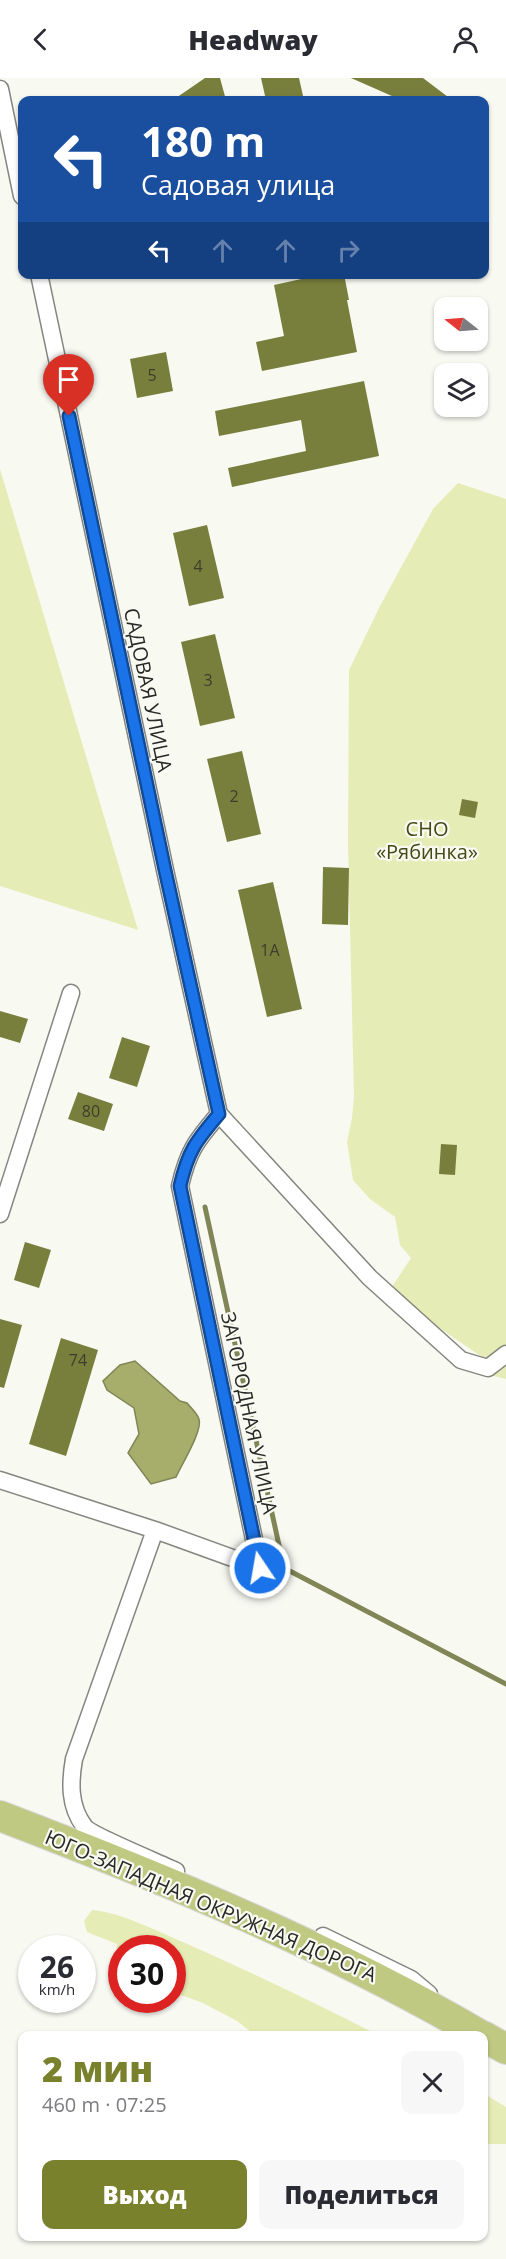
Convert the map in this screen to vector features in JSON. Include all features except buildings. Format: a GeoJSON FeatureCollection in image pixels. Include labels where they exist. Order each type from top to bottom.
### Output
{"type":"FeatureCollection","features":[{"type":"Feature","properties":{"kind":"highway","name":"ЮГО-ЗАПАДНАЯ ОКРУЖНАЯ ДОРОГА"},"geometry":{"type":"LineString","coordinates":[[0,1816],[195,1895],[307,1944],[420,1999],[471,2031]]}},
{"type":"Feature","properties":{"kind":"highway","name":"ЮГО-ЗАПАДНАЯ ОКРУЖНАЯ ДОРОГА"},"geometry":{"type":"LineString","coordinates":[[0,1835],[154,1896],[265,1945],[439,2031]]}},
{"type":"Feature","properties":{"kind":"highway","name":"ЮГО-ЗАПАДНАЯ ОКРУЖНАЯ ДОРОГА"},"geometry":{"type":"LineString","coordinates":[[488,2042],[506,2061]]}},
{"type":"Feature","properties":{"kind":"street"},"geometry":{"type":"LineString","coordinates":[[0,89],[18,177]]}},
{"type":"Feature","properties":{"kind":"street","name":"САДОВАЯ УЛИЦА"},"geometry":{"type":"LineString","coordinates":[[40,279],[219,1114]]}},
{"type":"Feature","properties":{"kind":"street"},"geometry":{"type":"LineString","coordinates":[[0,1214],[71,993]]}},
{"type":"Feature","properties":{"kind":"street"},"geometry":{"type":"LineString","coordinates":[[219,1114],[370,1278],[460,1360],[506,1373]]}},
{"type":"Feature","properties":{"kind":"street","name":"ЗАГОРОДНАЯ УЛИЦА"},"geometry":{"type":"LineString","coordinates":[[0,1480],[155,1530],[260,1568],[180,1186],[185,1163],[196,1140],[219,1114]]}},
{"type":"Feature","properties":{"kind":"street"},"geometry":{"type":"LineString","coordinates":[[488,1368],[506,1354]]}},
{"type":"Feature","properties":{"kind":"street"},"geometry":{"type":"LineString","coordinates":[[155,1530],[74,1759],[69,1785],[76,1810],[85,1828],[310,1930],[411,1979],[475,2031]]}},
{"type":"Feature","properties":{"kind":"green space"},"geometry":{"type":"Polygon","coordinates":[[[0,469],[138,930],[0,886],[0,469]]]}},
{"type":"Feature","properties":{"kind":"green space","name":"СНО «Рябинка»"},"geometry":{"type":"Polygon","coordinates":[[[458,483],[506,499],[506,1379],[470,1370],[491,1363],[388,1293],[411,1258],[400,1245],[395,1217],[370,1199],[353,1180],[347,1142],[354,1097],[348,842],[349,670],[380,606],[433,509],[458,483]]]}},
{"type":"Feature","properties":{"kind":"green space"},"geometry":{"type":"Polygon","coordinates":[[[92,1910],[127,1918],[168,1935],[108,1935],[108,1940],[87,1932],[84,1921],[92,1910]]]}},
{"type":"Feature","properties":{"kind":"green space"},"geometry":{"type":"Polygon","coordinates":[[[186,1943],[257,1975],[370,2031],[250,2031],[237,2021],[186,1997],[186,1943]]]}},
{"type":"Feature","properties":{"kind":"green space"},"geometry":{"type":"Polygon","coordinates":[[[488,2096],[506,2107],[506,2144],[488,2144],[488,2096]]]}},
{"type":"Feature","properties":{"kind":"shaded area"},"geometry":{"type":"Polygon","coordinates":[[[135,1361],[180,1401],[187,1403],[199,1419],[195,1439],[176,1477],[151,1484],[128,1453],[139,1434],[134,1408],[107,1390],[103,1381],[120,1365],[135,1361]]]}},
{"type":"Feature","properties":{"kind":"waterway"},"geometry":{"type":"LineString","coordinates":[[205,1207],[284,1568],[506,1684]]}},
{"type":"Feature","properties":{"kind":"route"},"geometry":{"type":"LineString","coordinates":[[69,416],[219,1114],[196,1140],[185,1163],[180,1186],[260,1568]]}}]}
